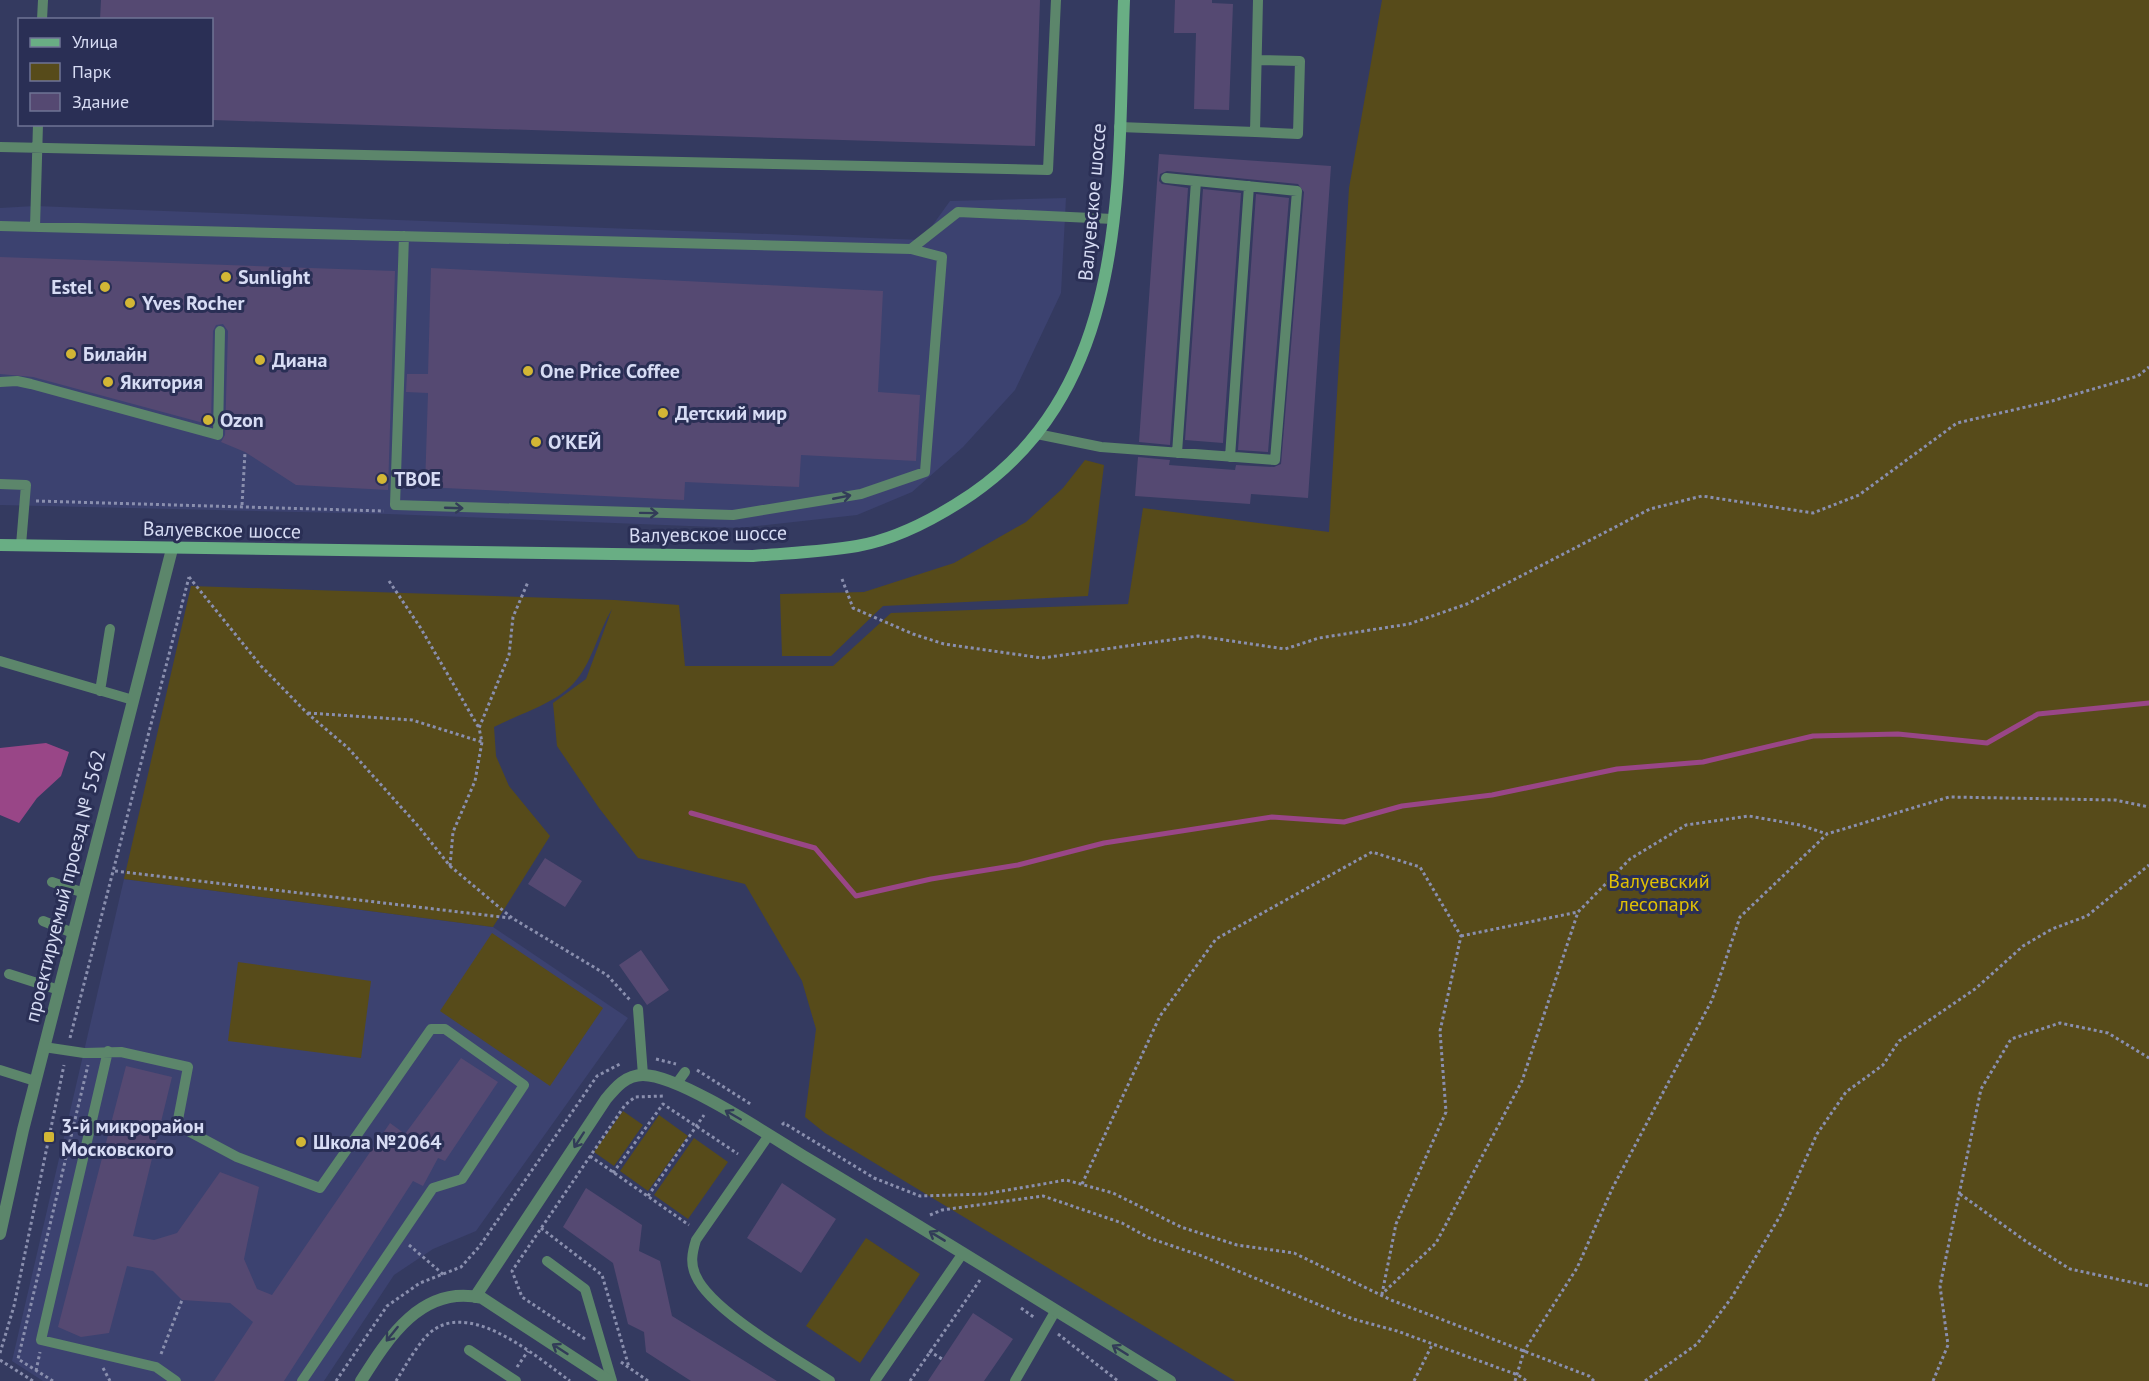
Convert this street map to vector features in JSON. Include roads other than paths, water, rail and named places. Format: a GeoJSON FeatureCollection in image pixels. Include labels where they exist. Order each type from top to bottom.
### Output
{"type":"FeatureCollection","features":[{"type":"Feature","properties":{"kind":"main road","name":"Валуевское шоссе"},"geometry":{"type":"LineString","coordinates":[[0,545],[753,556],[858,546],[910,529],[955,505],[1002,470],[1037,434],[1058,406],[1084,351],[1106,282],[1119,127],[1124,0]]}},
{"type":"Feature","properties":{"kind":"street","name":"проектируемый проезд № 5562"},"geometry":{"type":"LineString","coordinates":[[0,1234],[35,1081],[172,549]]}},
{"type":"Feature","properties":{"kind":"street"},"geometry":{"type":"LineString","coordinates":[[475,1297],[606,1099],[619,1084],[630,1077],[643,1075],[677,1083],[769,1135],[1170,1381]]}},
{"type":"Feature","properties":{"kind":"street"},"geometry":{"type":"LineString","coordinates":[[361,1381],[385,1343],[408,1317],[437,1301],[475,1297],[490,1303],[610,1381]]}},
{"type":"Feature","properties":{"kind":"lane"},"geometry":{"type":"LineString","coordinates":[[42,18],[43,0]]}},
{"type":"Feature","properties":{"kind":"lane"},"geometry":{"type":"LineString","coordinates":[[0,147],[1048,170],[1056,0]]}},
{"type":"Feature","properties":{"kind":"lane"},"geometry":{"type":"LineString","coordinates":[[1254,132],[1258,0]]}},
{"type":"Feature","properties":{"kind":"lane"},"geometry":{"type":"LineString","coordinates":[[1119,127],[1298,134],[1300,61],[1257,60]]}},
{"type":"Feature","properties":{"kind":"lane"},"geometry":{"type":"LineString","coordinates":[[35,227],[38,126]]}},
{"type":"Feature","properties":{"kind":"lane"},"geometry":{"type":"LineString","coordinates":[[1037,434],[1101,447],[1275,460],[1297,191],[1166,178]]}},
{"type":"Feature","properties":{"kind":"lane"},"geometry":{"type":"LineString","coordinates":[[1177,453],[1196,181]]}},
{"type":"Feature","properties":{"kind":"lane"},"geometry":{"type":"LineString","coordinates":[[1230,457],[1249,186]]}},
{"type":"Feature","properties":{"kind":"lane"},"geometry":{"type":"LineString","coordinates":[[911,249],[958,212],[1113,219]]}},
{"type":"Feature","properties":{"kind":"lane"},"geometry":{"type":"LineString","coordinates":[[0,226],[404,236],[911,249],[942,257],[925,472],[861,494],[733,515],[395,506],[404,236]]}},
{"type":"Feature","properties":{"kind":"lane"},"geometry":{"type":"LineString","coordinates":[[0,382],[17,381],[31,384],[218,435],[220,331]]}},
{"type":"Feature","properties":{"kind":"lane"},"geometry":{"type":"LineString","coordinates":[[0,484],[26,485],[21,545]]}},
{"type":"Feature","properties":{"kind":"lane"},"geometry":{"type":"LineString","coordinates":[[100,691],[110,628]]}},
{"type":"Feature","properties":{"kind":"lane"},"geometry":{"type":"LineString","coordinates":[[0,661],[133,700]]}},
{"type":"Feature","properties":{"kind":"lane"},"geometry":{"type":"LineString","coordinates":[[52,882],[84,893]]}},
{"type":"Feature","properties":{"kind":"lane"},"geometry":{"type":"LineString","coordinates":[[43,921],[73,933]]}},
{"type":"Feature","properties":{"kind":"lane"},"geometry":{"type":"LineString","coordinates":[[9,974],[59,990]]}},
{"type":"Feature","properties":{"kind":"lane"},"geometry":{"type":"LineString","coordinates":[[638,1009],[644,1060],[643,1075]]}},
{"type":"Feature","properties":{"kind":"lane"},"geometry":{"type":"LineString","coordinates":[[44,1047],[91,1053],[108,1051],[188,1067],[177,1125],[237,1157],[320,1188],[387,1096],[431,1029],[445,1029],[524,1085],[462,1179],[433,1188],[302,1381]]}},
{"type":"Feature","properties":{"kind":"lane"},"geometry":{"type":"LineString","coordinates":[[108,1051],[41,1340],[156,1367],[176,1381]]}},
{"type":"Feature","properties":{"kind":"lane"},"geometry":{"type":"LineString","coordinates":[[677,1083],[688,1069]]}},
{"type":"Feature","properties":{"kind":"lane"},"geometry":{"type":"LineString","coordinates":[[0,1070],[35,1081]]}},
{"type":"Feature","properties":{"kind":"lane"},"geometry":{"type":"LineString","coordinates":[[769,1135],[696,1240],[692,1258],[694,1274],[717,1302],[830,1381]]}},
{"type":"Feature","properties":{"kind":"lane"},"geometry":{"type":"LineString","coordinates":[[875,1381],[963,1253]]}},
{"type":"Feature","properties":{"kind":"lane"},"geometry":{"type":"LineString","coordinates":[[547,1261],[585,1288],[610,1381]]}},
{"type":"Feature","properties":{"kind":"lane"},"geometry":{"type":"LineString","coordinates":[[1015,1381],[1056,1310]]}},
{"type":"Feature","properties":{"kind":"lane"},"geometry":{"type":"LineString","coordinates":[[469,1350],[516,1381]]}},
{"type":"Feature","properties":{"kind":"waterway"},"geometry":{"type":"LineString","coordinates":[[691,813],[815,848],[856,896],[931,879],[1018,865],[1104,843],[1272,817],[1344,822],[1402,806],[1492,795],[1617,769],[1703,762],[1813,736],[1898,734],[1987,743],[2038,714],[2149,703]]}},
{"type":"Feature","properties":{"kind":"place","name":"Sunlight"},"geometry":{"type":"Point","coordinates":[226,277]}},
{"type":"Feature","properties":{"kind":"place","name":"Estel"},"geometry":{"type":"Point","coordinates":[105,287]}},
{"type":"Feature","properties":{"kind":"place","name":"Yves Rocher"},"geometry":{"type":"Point","coordinates":[130,303]}},
{"type":"Feature","properties":{"kind":"place","name":"Билайн"},"geometry":{"type":"Point","coordinates":[71,354]}},
{"type":"Feature","properties":{"kind":"place","name":"Диана"},"geometry":{"type":"Point","coordinates":[260,360]}},
{"type":"Feature","properties":{"kind":"place","name":"One Price Coffee"},"geometry":{"type":"Point","coordinates":[528,371]}},
{"type":"Feature","properties":{"kind":"place","name":"Якитория"},"geometry":{"type":"Point","coordinates":[108,382]}},
{"type":"Feature","properties":{"kind":"place","name":"Детский мир"},"geometry":{"type":"Point","coordinates":[663,413]}},
{"type":"Feature","properties":{"kind":"place","name":"Ozon"},"geometry":{"type":"Point","coordinates":[208,420]}},
{"type":"Feature","properties":{"kind":"place","name":"О’КЕЙ"},"geometry":{"type":"Point","coordinates":[536,442]}},
{"type":"Feature","properties":{"kind":"place","name":"ТВОЕ"},"geometry":{"type":"Point","coordinates":[382,479]}},
{"type":"Feature","properties":{"kind":"place","name":"3-й микрорайон Московского"},"geometry":{"type":"Point","coordinates":[49,1137]}},
{"type":"Feature","properties":{"kind":"place","name":"Школа №2064"},"geometry":{"type":"Point","coordinates":[301,1142]}},
{"type":"Feature","properties":{"kind":"park label","name":"Валуевский лесопарк"},"geometry":{"type":"Point","coordinates":[1659,892]}}]}
